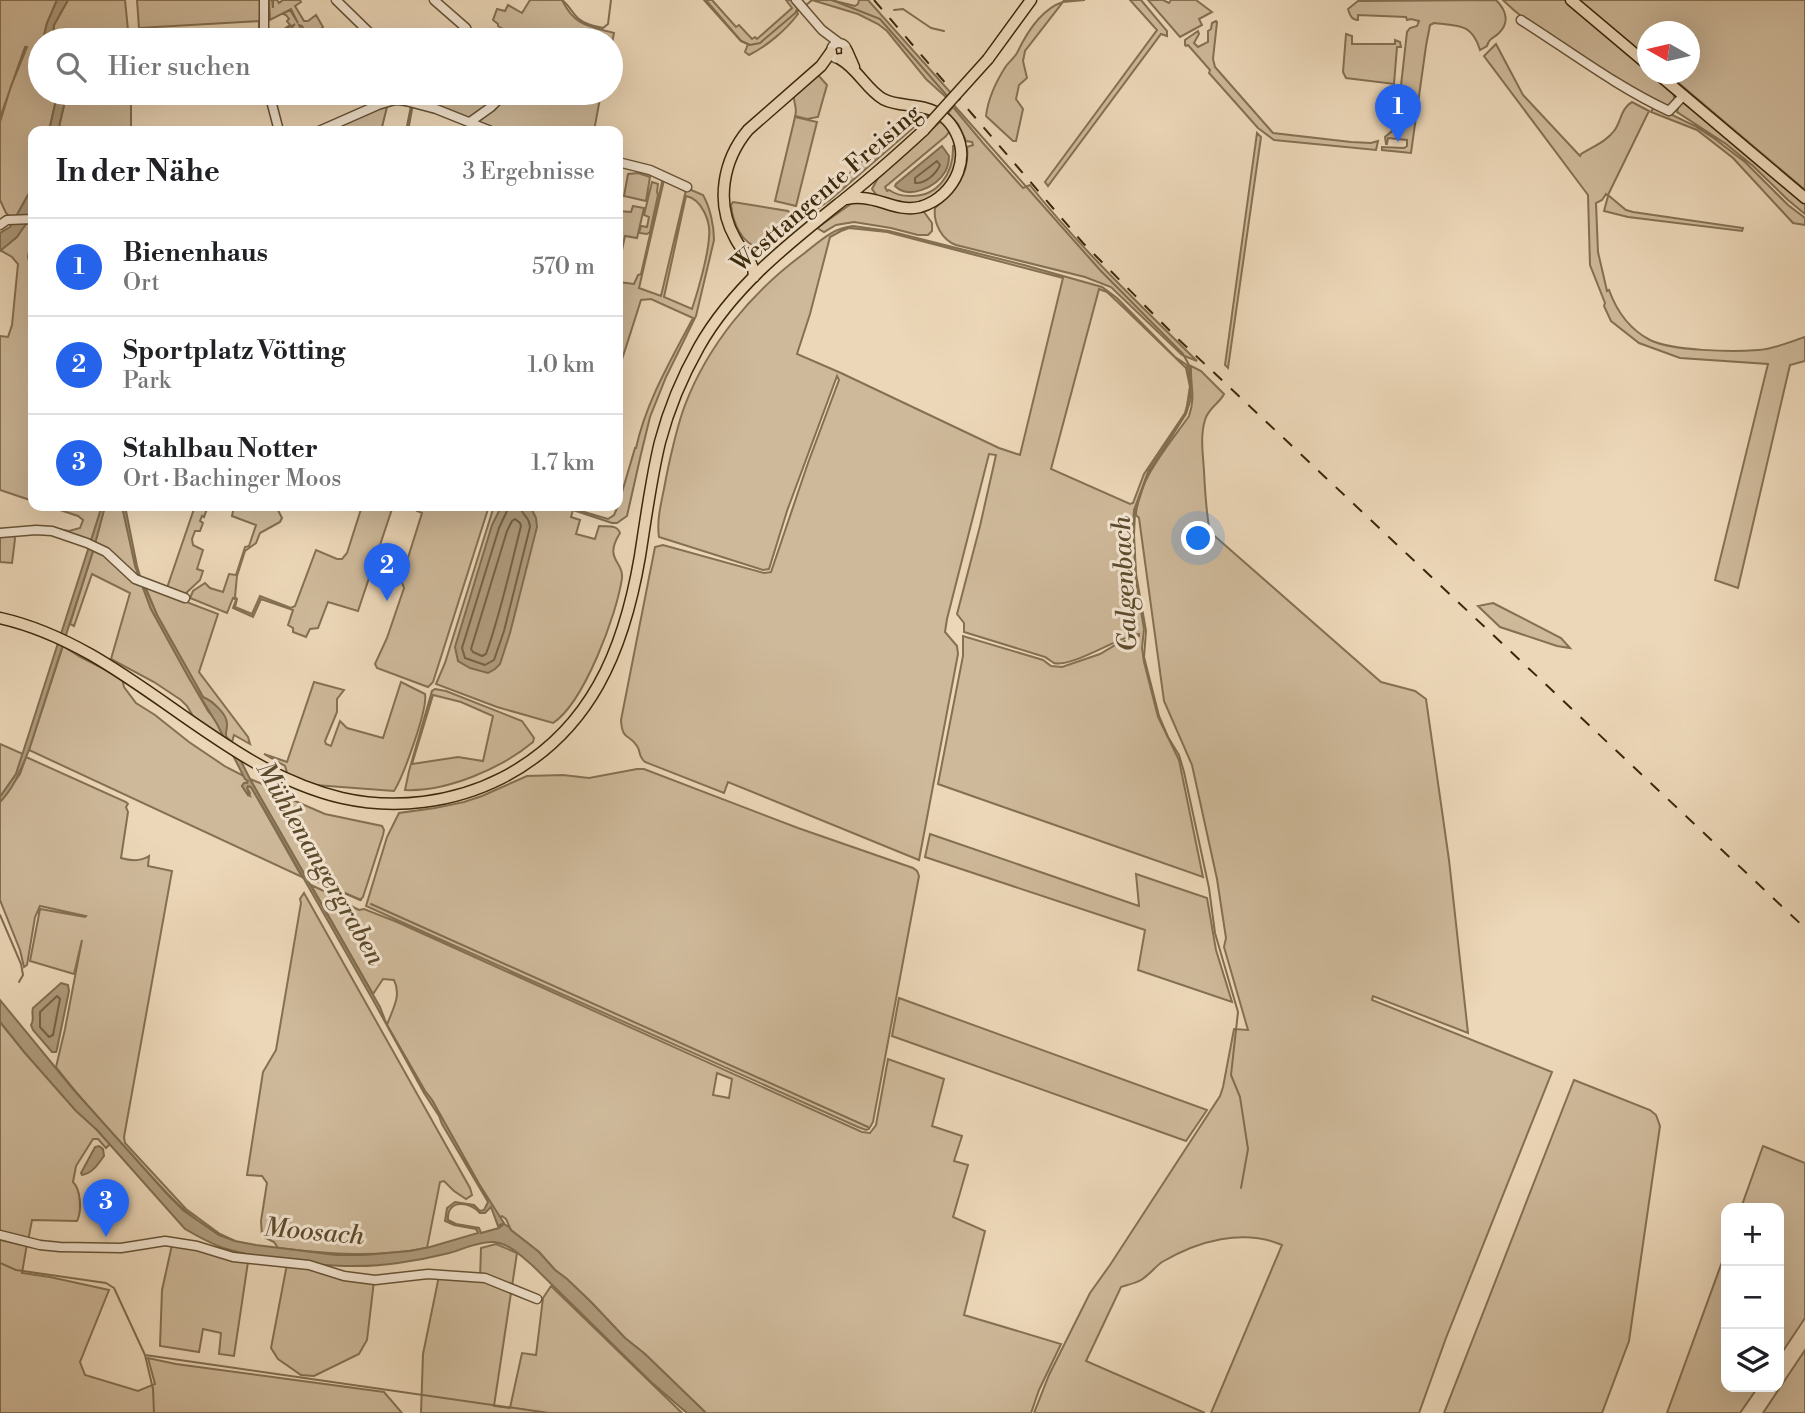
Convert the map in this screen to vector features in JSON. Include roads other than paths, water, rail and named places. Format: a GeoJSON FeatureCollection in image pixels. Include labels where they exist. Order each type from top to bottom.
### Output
{"type":"FeatureCollection","features":[{"type":"Feature","properties":{"kind":"main road","name":"Westtangente Freising"},"geometry":{"type":"LineString","coordinates":[[0,618],[54,636],[69,644],[123,675],[240,754],[280,776],[355,801],[396,804],[434,801],[468,793],[533,760],[569,727],[597,690],[612,660],[624,627],[635,582],[655,465],[673,402],[701,344],[724,311],[775,256],[873,176],[924,130],[966,86],[1031,0]]}},
{"type":"Feature","properties":{"kind":"main road"},"geometry":{"type":"LineString","coordinates":[[1572,0],[1637,55]]}},
{"type":"Feature","properties":{"kind":"main road"},"geometry":{"type":"LineString","coordinates":[[754,277],[752,262],[731,232],[726,213],[724,188],[729,161],[748,130],[837,52],[874,92],[886,101],[924,107],[944,117],[956,132],[961,150],[957,175],[946,191],[920,207],[892,207],[863,198],[844,199]]}},
{"type":"Feature","properties":{"kind":"main road"},"geometry":{"type":"LineString","coordinates":[[1670,84],[1805,198]]}},
{"type":"Feature","properties":{"kind":"main road"},"geometry":{"type":"LineString","coordinates":[[873,176],[869,191],[877,201]]}},
{"type":"Feature","properties":{"kind":"main road"},"geometry":{"type":"LineString","coordinates":[[744,252],[758,258],[775,256]]}},
{"type":"Feature","properties":{"kind":"street"},"geometry":{"type":"LineString","coordinates":[[264,0],[264,28]]}},
{"type":"Feature","properties":{"kind":"street"},"geometry":{"type":"LineString","coordinates":[[336,0],[365,28]]}},
{"type":"Feature","properties":{"kind":"street"},"geometry":{"type":"LineString","coordinates":[[434,0],[466,28]]}},
{"type":"Feature","properties":{"kind":"street"},"geometry":{"type":"LineString","coordinates":[[796,0],[837,52]]}},
{"type":"Feature","properties":{"kind":"street"},"geometry":{"type":"LineString","coordinates":[[1521,20],[1630,91],[1669,111],[1684,95]]}},
{"type":"Feature","properties":{"kind":"street"},"geometry":{"type":"LineString","coordinates":[[272,105],[278,126]]}},
{"type":"Feature","properties":{"kind":"street"},"geometry":{"type":"LineString","coordinates":[[331,126],[381,105]]}},
{"type":"Feature","properties":{"kind":"street"},"geometry":{"type":"LineString","coordinates":[[427,105],[479,126]]}},
{"type":"Feature","properties":{"kind":"street"},"geometry":{"type":"LineString","coordinates":[[470,122],[493,105]]}},
{"type":"Feature","properties":{"kind":"street"},"geometry":{"type":"LineString","coordinates":[[623,163],[650,170],[687,187]]}},
{"type":"Feature","properties":{"kind":"street"},"geometry":{"type":"LineString","coordinates":[[0,225],[7,220],[28,219]]}},
{"type":"Feature","properties":{"kind":"street"},"geometry":{"type":"LineString","coordinates":[[0,533],[51,531],[87,543],[100,548],[135,579],[185,598]]}},
{"type":"Feature","properties":{"kind":"street"},"geometry":{"type":"LineString","coordinates":[[0,1235],[60,1247],[121,1248],[165,1241],[197,1246],[233,1257],[309,1265],[344,1276],[375,1280],[428,1274],[485,1278],[537,1299]]}},
{"type":"Feature","properties":{"kind":"water"},"geometry":{"type":"Polygon","coordinates":[[[57,0],[68,0],[54,28],[46,28],[57,0]]]}},
{"type":"Feature","properties":{"kind":"water"},"geometry":{"type":"Polygon","coordinates":[[[55,105],[64,105],[59,126],[50,126],[55,105]]]}},
{"type":"Feature","properties":{"kind":"water"},"geometry":{"type":"Polygon","coordinates":[[[942,146],[949,156],[949,162],[941,177],[929,187],[915,192],[907,192],[895,186],[896,184],[942,146]]]}},
{"type":"Feature","properties":{"kind":"water"},"geometry":{"type":"Polygon","coordinates":[[[28,195],[28,221],[17,237],[0,251],[0,233],[10,227],[28,195]]]}},
{"type":"Feature","properties":{"kind":"water"},"geometry":{"type":"Polygon","coordinates":[[[100,511],[104,511],[29,750],[13,784],[0,802],[0,797],[16,774],[100,511]]]}},
{"type":"Feature","properties":{"kind":"water"},"geometry":{"type":"Polygon","coordinates":[[[123,511],[126,511],[140,576],[157,615],[203,697],[215,705],[225,717],[226,738],[380,1007],[387,1025],[504,1223],[498,1226],[491,1207],[485,1213],[480,1213],[471,1206],[460,1204],[451,1208],[448,1220],[479,1228],[481,1233],[504,1224],[509,1227],[539,1252],[625,1338],[706,1413],[687,1413],[651,1382],[532,1265],[503,1244],[485,1242],[451,1253],[398,1263],[357,1266],[286,1261],[242,1253],[208,1242],[185,1229],[97,1130],[76,1111],[0,1022],[0,1000],[73,1089],[167,1194],[184,1211],[219,1235],[256,1245],[336,1255],[364,1255],[410,1251],[478,1233],[476,1229],[454,1225],[445,1221],[447,1208],[455,1202],[474,1205],[480,1211],[484,1210],[488,1202],[424,1093],[263,807],[251,787],[247,788],[250,796],[242,786],[248,781],[151,609],[135,566],[123,511]]]}},
{"type":"Feature","properties":{"kind":"water"},"geometry":{"type":"Polygon","coordinates":[[[499,511],[532,511],[537,527],[500,664],[488,673],[458,661],[455,647],[492,525],[499,511]]]}},
{"type":"Feature","properties":{"kind":"water"},"geometry":{"type":"Polygon","coordinates":[[[61,983],[68,985],[69,991],[57,1049],[52,1052],[33,1030],[33,1008],[61,983]]]}},
{"type":"Feature","properties":{"kind":"water"},"geometry":{"type":"Polygon","coordinates":[[[95,1147],[103,1149],[104,1156],[92,1170],[82,1175],[95,1147]]]}},
{"type":"Feature","properties":{"kind":"waterway","name":"Galgenbach"},"geometry":{"type":"LineString","coordinates":[[562,0],[582,21],[603,28],[608,24],[611,0]]}},
{"type":"Feature","properties":{"kind":"waterway","name":"Galgenbach"},"geometry":{"type":"LineString","coordinates":[[704,0],[741,41],[750,45],[760,43],[800,9]]}},
{"type":"Feature","properties":{"kind":"waterway","name":"Galgenbach"},"geometry":{"type":"LineString","coordinates":[[805,6],[812,0]]}},
{"type":"Feature","properties":{"kind":"waterway","name":"Galgenbach"},"geometry":{"type":"LineString","coordinates":[[832,0],[880,19],[949,98]]}},
{"type":"Feature","properties":{"kind":"waterway"},"geometry":{"type":"LineString","coordinates":[[894,10],[903,9],[931,28],[944,31]]}},
{"type":"Feature","properties":{"kind":"waterway","name":"Galgenbach"},"geometry":{"type":"LineString","coordinates":[[952,103],[1100,270],[1183,354],[1189,365],[1191,398],[1186,414],[1147,475],[1135,512],[1136,574],[1146,631],[1144,657],[1159,716],[1179,755],[1184,772],[1209,888],[1215,933],[1238,1012],[1231,1075],[1240,1097],[1248,1149],[1241,1188]]}},
{"type":"Feature","properties":{"kind":"waterway","name":"Mühlenangergraben"},"geometry":{"type":"LineString","coordinates":[[304,876],[361,900]]}},
{"type":"Feature","properties":{"kind":"waterway","name":"Mühlenangergraben"},"geometry":{"type":"LineString","coordinates":[[371,904],[868,1127]]}},
{"type":"Feature","properties":{"kind":"waterway"},"geometry":{"type":"LineString","coordinates":[[0,915],[21,964],[23,975],[19,982]]}},
{"type":"Feature","properties":{"kind":"waterway"},"geometry":{"type":"LineString","coordinates":[[0,1263],[16,1270],[106,1283],[114,1288],[145,1355],[153,1389],[154,1413]]}},
{"type":"Feature","properties":{"kind":"waterway"},"geometry":{"type":"LineString","coordinates":[[145,1355],[549,1413]]}},
{"type":"Feature","properties":{"kind":"railway"},"geometry":{"type":"LineString","coordinates":[[874,0],[1083,243],[1176,337],[1805,928]]}},
{"type":"Feature","properties":{"kind":"place","name":"Bienenhaus"},"geometry":{"type":"Point","coordinates":[1398,142]}},
{"type":"Feature","properties":{"kind":"place","name":"Sportplatz Vötting"},"geometry":{"type":"Point","coordinates":[387,601]}},
{"type":"Feature","properties":{"kind":"place","name":"Stahlbau Notter"},"geometry":{"type":"Point","coordinates":[106,1237]}},
{"type":"Feature","properties":{"kind":"water label","name":"Moosach"},"geometry":{"type":"Point","coordinates":[314,1231]}}]}
